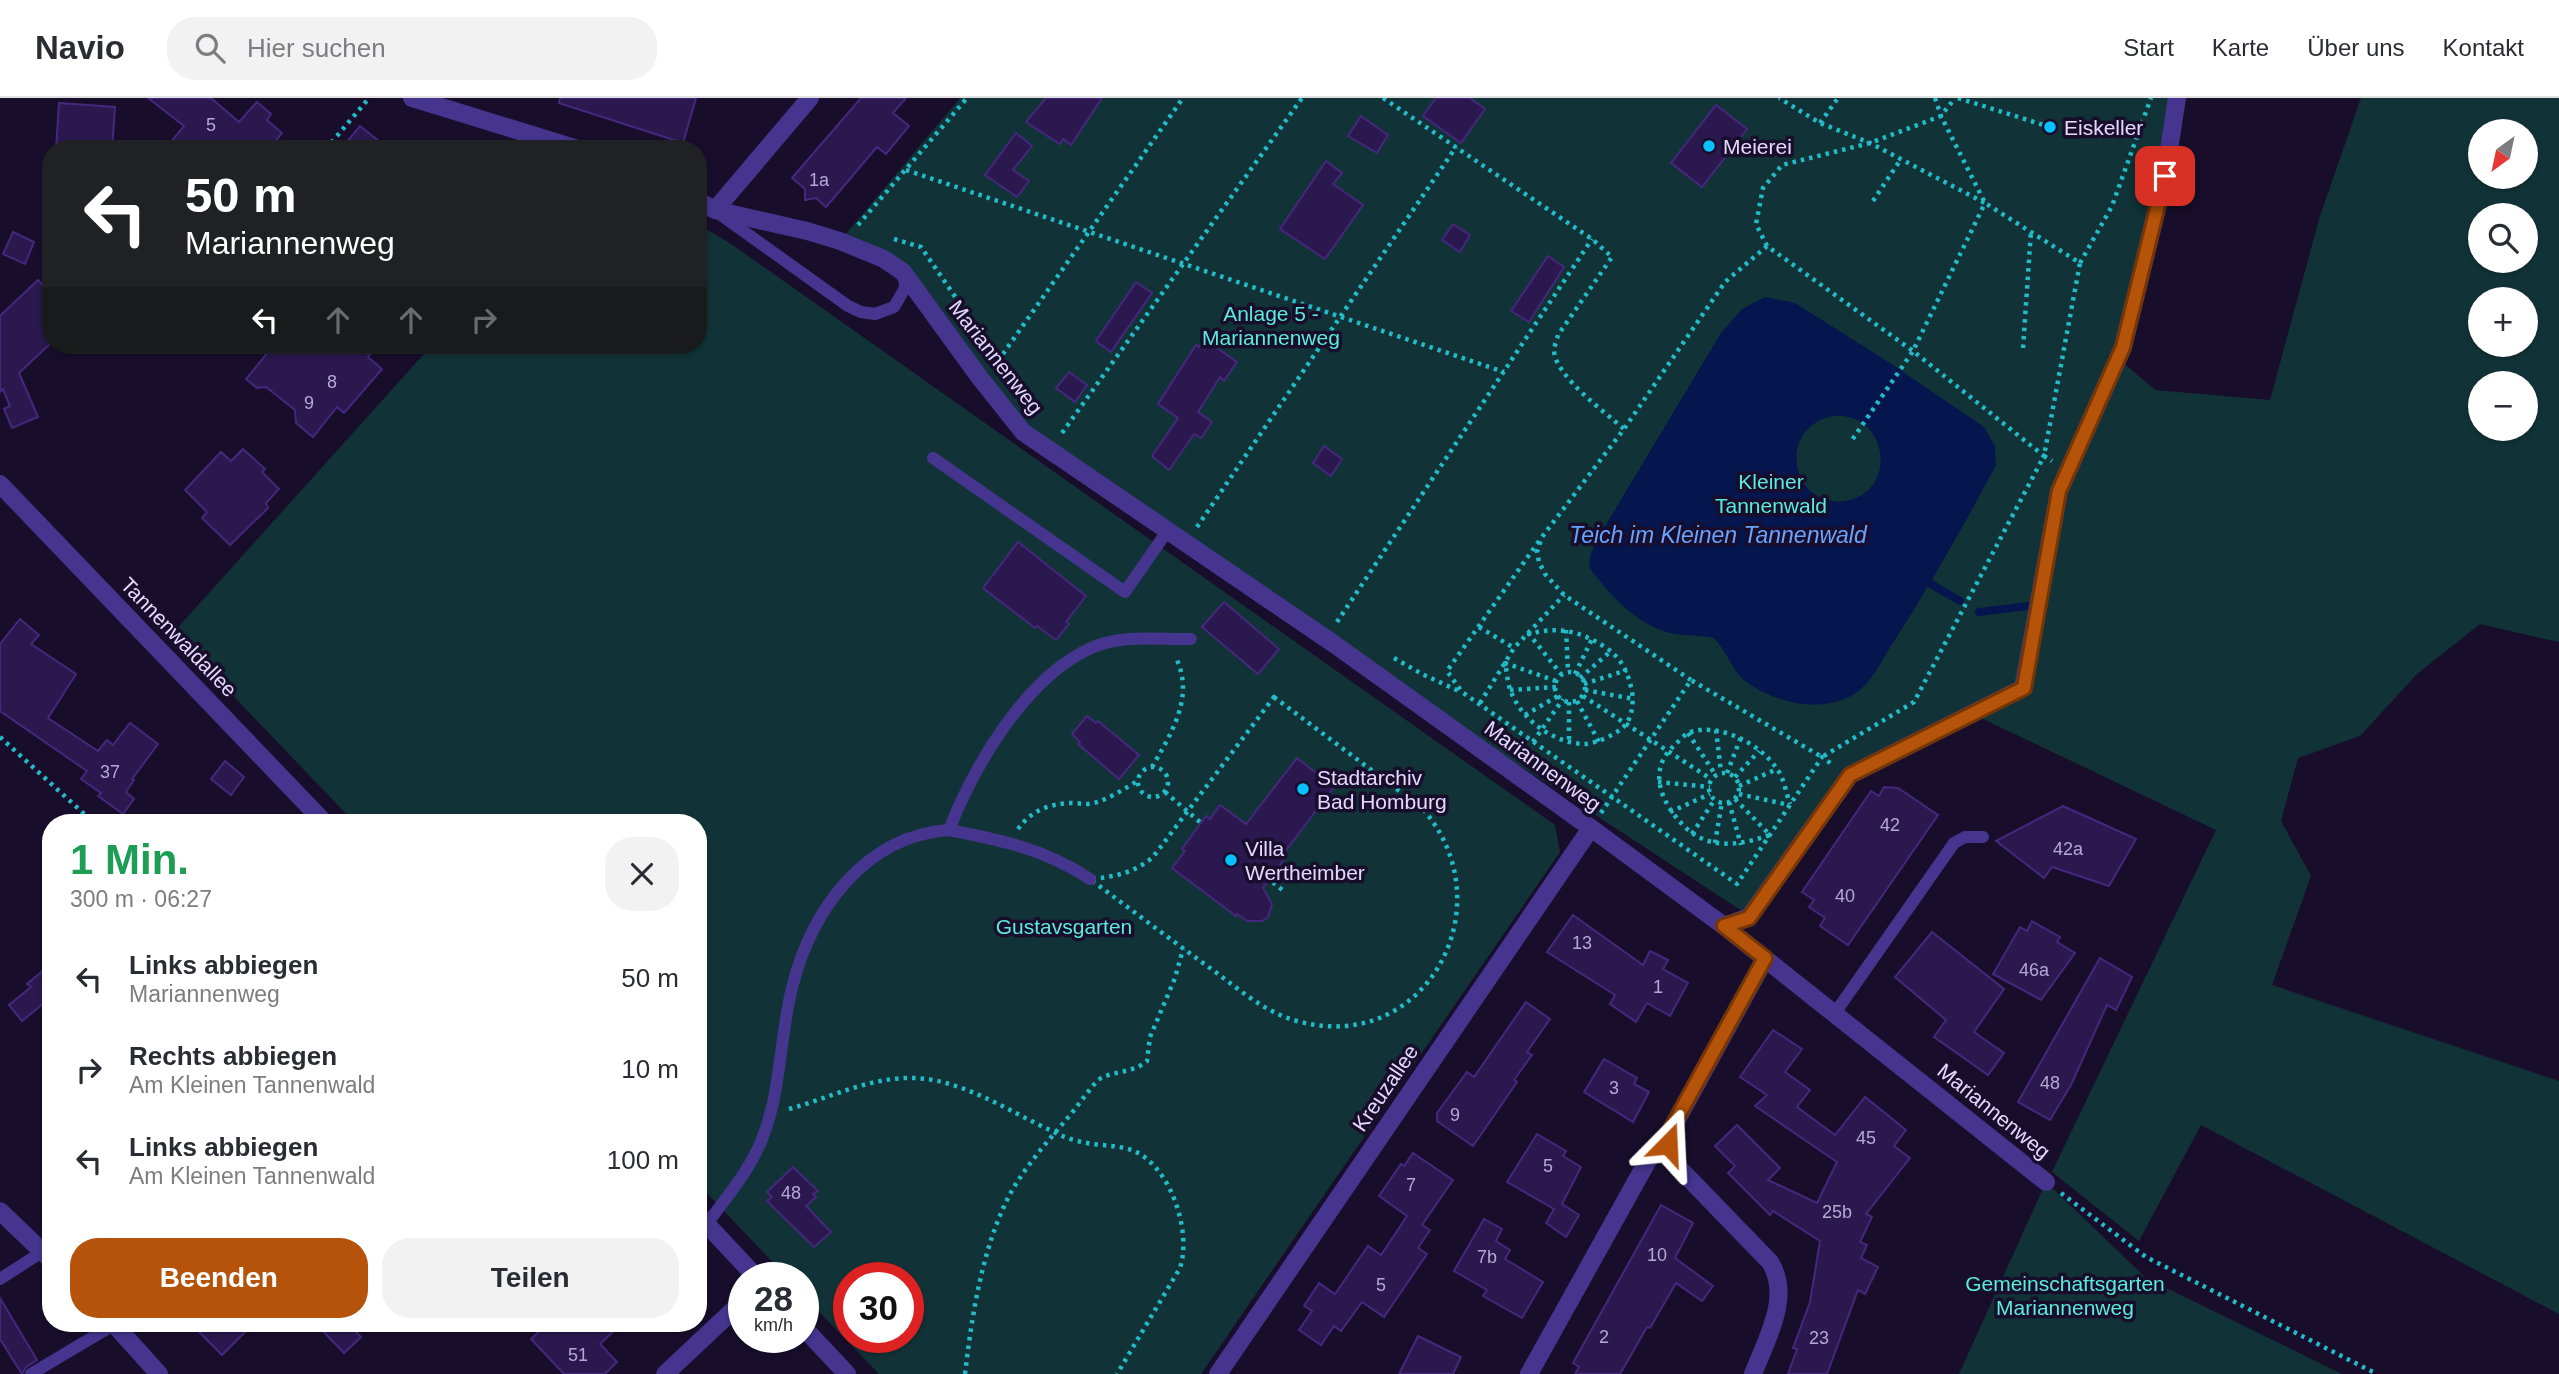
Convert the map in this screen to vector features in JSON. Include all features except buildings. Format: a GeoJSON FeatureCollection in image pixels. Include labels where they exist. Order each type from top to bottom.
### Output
{"type":"FeatureCollection","features":[{"type":"Feature","properties":{"kind":"street"},"geometry":{"type":"LineString","coordinates":[[412,98],[549,140]]}},
{"type":"Feature","properties":{"kind":"street"},"geometry":{"type":"LineString","coordinates":[[715,210],[810,98]]}},
{"type":"Feature","properties":{"kind":"street"},"geometry":{"type":"LineString","coordinates":[[1724,926],[1749,918],[1850,775],[2024,688],[2059,491],[2123,347],[2165,176],[2177,98]]}},
{"type":"Feature","properties":{"kind":"street","name":"Mariannenweg"},"geometry":{"type":"LineString","coordinates":[[707,206],[840,241],[884,259],[903,272],[980,379],[1023,432],[1334,644],[1591,828],[1724,926],[2046,1182]]}},
{"type":"Feature","properties":{"kind":"street","name":"Tannenwaldallee"},"geometry":{"type":"LineString","coordinates":[[0,484],[316,814]]}},
{"type":"Feature","properties":{"kind":"street","name":"Kreuzallee"},"geometry":{"type":"LineString","coordinates":[[1217,1374],[1591,828]]}},
{"type":"Feature","properties":{"kind":"street"},"geometry":{"type":"LineString","coordinates":[[1529,1374],[1647,1162],[1672,1127],[1765,958]]}},
{"type":"Feature","properties":{"kind":"street"},"geometry":{"type":"LineString","coordinates":[[1672,1127],[1668,1144],[1670,1154],[1678,1167],[1775,1270],[1779,1283],[1777,1311],[1753,1374]]}},
{"type":"Feature","properties":{"kind":"street"},"geometry":{"type":"LineString","coordinates":[[0,1211],[42,1252]]}},
{"type":"Feature","properties":{"kind":"street"},"geometry":{"type":"LineString","coordinates":[[707,1224],[742,1262]]}},
{"type":"Feature","properties":{"kind":"street"},"geometry":{"type":"LineString","coordinates":[[665,1374],[728,1315]]}},
{"type":"Feature","properties":{"kind":"street"},"geometry":{"type":"LineString","coordinates":[[121,1332],[159,1374]]}},
{"type":"Feature","properties":{"kind":"street"},"geometry":{"type":"LineString","coordinates":[[819,1344],[847,1374]]}},
{"type":"Feature","properties":{"kind":"lane"},"geometry":{"type":"LineString","coordinates":[[715,210],[831,295],[861,312],[875,314],[894,307],[905,288],[903,272]]}},
{"type":"Feature","properties":{"kind":"lane"},"geometry":{"type":"LineString","coordinates":[[933,458],[1125,592],[1168,530]]}},
{"type":"Feature","properties":{"kind":"lane"},"geometry":{"type":"LineString","coordinates":[[949,830],[963,793],[981,763],[1031,694],[1059,668],[1091,648],[1146,638],[1191,639]]}},
{"type":"Feature","properties":{"kind":"lane"},"geometry":{"type":"LineString","coordinates":[[707,1214],[745,1174],[764,1134],[791,989],[802,953],[836,891],[859,868],[879,852],[908,838],[931,831],[949,830],[1010,843],[1058,860],[1090,879]]}},
{"type":"Feature","properties":{"kind":"lane"},"geometry":{"type":"LineString","coordinates":[[1835,1013],[1954,843],[1965,837],[1983,837]]}},
{"type":"Feature","properties":{"kind":"lane"},"geometry":{"type":"LineString","coordinates":[[0,1279],[42,1258]]}},
{"type":"Feature","properties":{"kind":"lane"},"geometry":{"type":"LineString","coordinates":[[31,1374],[101,1332]]}},
{"type":"Feature","properties":{"kind":"path"},"geometry":{"type":"LineString","coordinates":[[334,140],[369,98]]}},
{"type":"Feature","properties":{"kind":"path"},"geometry":{"type":"LineString","coordinates":[[870,231],[857,227],[967,98]]}},
{"type":"Feature","properties":{"kind":"path"},"geometry":{"type":"LineString","coordinates":[[980,379],[999,360],[1183,98]]}},
{"type":"Feature","properties":{"kind":"path"},"geometry":{"type":"LineString","coordinates":[[1062,433],[1302,98]]}},
{"type":"Feature","properties":{"kind":"path"},"geometry":{"type":"LineString","coordinates":[[1779,98],[1820,122],[1870,143],[1985,203],[2080,263]]}},
{"type":"Feature","properties":{"kind":"path"},"geometry":{"type":"LineString","coordinates":[[1820,122],[1839,98]]}},
{"type":"Feature","properties":{"kind":"path"},"geometry":{"type":"LineString","coordinates":[[1935,98],[1941,116],[1985,203]]}},
{"type":"Feature","properties":{"kind":"path"},"geometry":{"type":"LineString","coordinates":[[2045,456],[1768,246],[1756,224],[1763,188],[1782,165],[1870,143],[1941,116],[1956,98],[2050,127]]}},
{"type":"Feature","properties":{"kind":"path"},"geometry":{"type":"LineString","coordinates":[[1768,246],[1725,282],[1624,429],[1542,537],[1447,671],[1462,692],[1737,884],[1822,757],[1914,702],[2045,456],[2080,263],[2112,206],[2151,98]]}},
{"type":"Feature","properties":{"kind":"path"},"geometry":{"type":"LineString","coordinates":[[1387,99],[1592,239],[1612,257],[1558,335],[1554,348],[1556,360],[1568,377],[1624,429]]}},
{"type":"Feature","properties":{"kind":"path"},"geometry":{"type":"LineString","coordinates":[[1196,527],[1456,147]]}},
{"type":"Feature","properties":{"kind":"path"},"geometry":{"type":"LineString","coordinates":[[1873,201],[1901,159]]}},
{"type":"Feature","properties":{"kind":"path"},"geometry":{"type":"LineString","coordinates":[[906,170],[1504,372]]}},
{"type":"Feature","properties":{"kind":"path"},"geometry":{"type":"LineString","coordinates":[[1852,440],[1911,354],[1985,203]]}},
{"type":"Feature","properties":{"kind":"path"},"geometry":{"type":"LineString","coordinates":[[2023,348],[2031,230]]}},
{"type":"Feature","properties":{"kind":"path"},"geometry":{"type":"LineString","coordinates":[[883,235],[920,247],[1020,392]]}},
{"type":"Feature","properties":{"kind":"path"},"geometry":{"type":"LineString","coordinates":[[1325,616],[1336,623],[1592,239]]}},
{"type":"Feature","properties":{"kind":"path"},"geometry":{"type":"LineString","coordinates":[[1053,427],[1073,441]]}},
{"type":"Feature","properties":{"kind":"path"},"geometry":{"type":"LineString","coordinates":[[1185,520],[1207,535]]}},
{"type":"Feature","properties":{"kind":"path"},"geometry":{"type":"LineString","coordinates":[[1542,537],[1537,552],[1539,562],[1545,574],[1564,594],[1691,680],[1822,757]]}},
{"type":"Feature","properties":{"kind":"path"},"geometry":{"type":"LineString","coordinates":[[1480,703],[1514,649],[1564,594]]}},
{"type":"Feature","properties":{"kind":"path"},"geometry":{"type":"LineString","coordinates":[[1478,627],[1514,649]]}},
{"type":"Feature","properties":{"kind":"path"},"geometry":{"type":"LineString","coordinates":[[1505,663],[1510,690],[1525,715],[1542,730],[1569,741],[1585,744],[1599,742],[1626,724],[1634,699],[1627,670],[1611,651],[1592,639],[1566,630],[1547,629],[1529,634]]}},
{"type":"Feature","properties":{"kind":"path"},"geometry":{"type":"LineString","coordinates":[[1566,630],[1567,671]]}},
{"type":"Feature","properties":{"kind":"path"},"geometry":{"type":"LineString","coordinates":[[1529,634],[1561,674]]}},
{"type":"Feature","properties":{"kind":"path"},"geometry":{"type":"LineString","coordinates":[[1578,676],[1592,639]]}},
{"type":"Feature","properties":{"kind":"path"},"geometry":{"type":"LineString","coordinates":[[1152,767],[1167,775],[1165,792],[1156,797],[1146,796],[1140,789],[1139,780],[1143,771],[1152,767],[1172,732],[1184,695],[1179,663],[1164,640]]}},
{"type":"Feature","properties":{"kind":"path"},"geometry":{"type":"LineString","coordinates":[[1578,676],[1611,651]]}},
{"type":"Feature","properties":{"kind":"path"},"geometry":{"type":"LineString","coordinates":[[1505,663],[1556,684],[1561,697],[1569,702],[1577,701]]}},
{"type":"Feature","properties":{"kind":"path"},"geometry":{"type":"LineString","coordinates":[[1577,701],[1584,690],[1627,670]]}},
{"type":"Feature","properties":{"kind":"path"},"geometry":{"type":"LineString","coordinates":[[1556,684],[1561,674],[1567,671]]}},
{"type":"Feature","properties":{"kind":"path"},"geometry":{"type":"LineString","coordinates":[[1567,671],[1578,676],[1584,690],[1626,724],[1710,779]]}},
{"type":"Feature","properties":{"kind":"path"},"geometry":{"type":"LineString","coordinates":[[1591,828],[1691,680]]}},
{"type":"Feature","properties":{"kind":"path"},"geometry":{"type":"LineString","coordinates":[[1510,690],[1556,684]]}},
{"type":"Feature","properties":{"kind":"path"},"geometry":{"type":"LineString","coordinates":[[1584,690],[1634,699]]}},
{"type":"Feature","properties":{"kind":"path"},"geometry":{"type":"LineString","coordinates":[[1274,697],[1422,808],[1447,844],[1456,871],[1459,900],[1451,942],[1430,979],[1398,1007],[1358,1023],[1315,1025],[1273,1013],[1090,879],[1126,874],[1143,866],[1153,857],[1274,697]]}},
{"type":"Feature","properties":{"kind":"path"},"geometry":{"type":"LineString","coordinates":[[1533,742],[1561,697]]}},
{"type":"Feature","properties":{"kind":"path"},"geometry":{"type":"LineString","coordinates":[[1525,715],[1561,697]]}},
{"type":"Feature","properties":{"kind":"path"},"geometry":{"type":"LineString","coordinates":[[1577,701],[1599,742]]}},
{"type":"Feature","properties":{"kind":"path"},"geometry":{"type":"LineString","coordinates":[[1569,702],[1569,741]]}},
{"type":"Feature","properties":{"kind":"path"},"geometry":{"type":"LineString","coordinates":[[1770,835],[1741,845],[1715,843],[1692,834],[1670,812],[1657,782],[1666,752],[1688,733],[1716,730],[1741,737],[1777,769],[1790,805]]}},
{"type":"Feature","properties":{"kind":"path"},"geometry":{"type":"LineString","coordinates":[[1716,730],[1721,773]]}},
{"type":"Feature","properties":{"kind":"path"},"geometry":{"type":"LineString","coordinates":[[1688,733],[1721,773],[1735,777]]}},
{"type":"Feature","properties":{"kind":"path"},"geometry":{"type":"LineString","coordinates":[[0,737],[84,814]]}},
{"type":"Feature","properties":{"kind":"path"},"geometry":{"type":"LineString","coordinates":[[1710,779],[1721,773],[1741,737]]}},
{"type":"Feature","properties":{"kind":"path"},"geometry":{"type":"LineString","coordinates":[[1735,777],[1759,751]]}},
{"type":"Feature","properties":{"kind":"path"},"geometry":{"type":"LineString","coordinates":[[1739,786],[1777,769]]}},
{"type":"Feature","properties":{"kind":"path"},"geometry":{"type":"LineString","coordinates":[[1710,779],[1710,790],[1715,799],[1729,802],[1739,794],[1735,777]]}},
{"type":"Feature","properties":{"kind":"path"},"geometry":{"type":"LineString","coordinates":[[1010,843],[1027,818],[1039,809],[1070,803],[1089,804],[1139,780]]}},
{"type":"Feature","properties":{"kind":"path"},"geometry":{"type":"LineString","coordinates":[[1657,782],[1710,790]]}},
{"type":"Feature","properties":{"kind":"path"},"geometry":{"type":"LineString","coordinates":[[1670,812],[1710,790]]}},
{"type":"Feature","properties":{"kind":"path"},"geometry":{"type":"LineString","coordinates":[[1165,792],[1201,823]]}},
{"type":"Feature","properties":{"kind":"path"},"geometry":{"type":"LineString","coordinates":[[1739,794],[1790,805]]}},
{"type":"Feature","properties":{"kind":"path"},"geometry":{"type":"LineString","coordinates":[[1692,834],[1715,799]]}},
{"type":"Feature","properties":{"kind":"path"},"geometry":{"type":"LineString","coordinates":[[1735,799],[1770,835]]}},
{"type":"Feature","properties":{"kind":"path"},"geometry":{"type":"LineString","coordinates":[[1715,843],[1722,802]]}},
{"type":"Feature","properties":{"kind":"path"},"geometry":{"type":"LineString","coordinates":[[1729,802],[1741,845]]}},
{"type":"Feature","properties":{"kind":"path"},"geometry":{"type":"LineString","coordinates":[[1266,877],[1285,891]]}},
{"type":"Feature","properties":{"kind":"path"},"geometry":{"type":"LineString","coordinates":[[965,1374],[972,1321],[999,1219],[1026,1169],[1098,1080],[1105,1075],[1131,1070],[1147,1061],[1150,1037],[1175,978],[1183,949]]}},
{"type":"Feature","properties":{"kind":"path"},"geometry":{"type":"LineString","coordinates":[[771,1106],[786,1110],[858,1086],[886,1080],[938,1080],[1055,1133],[1086,1143],[1137,1152],[1163,1179],[1181,1217],[1185,1235],[1184,1255],[1180,1268],[1117,1374]]}},
{"type":"Feature","properties":{"kind":"path","name":"Mariannenweg"},"geometry":{"type":"LineString","coordinates":[[2046,1182],[2146,1256],[2377,1374]]}},
{"type":"Feature","properties":{"kind":"green space","name":"Kleiner Tannenwald"},"geometry":{"type":"Polygon","coordinates":[[[960,98],[2170,98],[2159,175],[2121,348],[2056,492],[2020,684],[1846,768],[1745,913],[1334,644],[1023,432],[903,272],[840,241],[960,98]]]}},
{"type":"Feature","properties":{"kind":"green space"},"geometry":{"type":"Polygon","coordinates":[[[2361,98],[2559,98],[2559,642],[2480,624],[2417,674],[2360,736],[2298,758],[2281,821],[2311,876],[2272,985],[2559,1081],[2559,1314],[2201,1125],[2139,1241],[2052,1172],[2216,830],[1979,717],[2029,691],[2059,491],[2119,359],[2155,390],[2270,400],[2320,216],[2361,98]]]}},
{"type":"Feature","properties":{"kind":"green space","name":"Gustavsgarten"},"geometry":{"type":"Polygon","coordinates":[[[707,229],[1555,825],[1560,852],[1201,1374],[879,1374],[859,1353],[924,1353],[924,1262],[833,1262],[833,1326],[819,1312],[819,1262],[773,1262],[707,1193],[707,814],[346,814],[173,633],[424,354],[707,354],[707,229]]]}},
{"type":"Feature","properties":{"kind":"green space","name":"Gemeinschaftsgarten Mariannenweg"},"geometry":{"type":"Polygon","coordinates":[[[2046,1182],[2146,1278],[2342,1374],[1959,1374],[2046,1182]]]}},
{"type":"Feature","properties":{"kind":"water","name":"Teich im Kleinen Tannenwald"},"geometry":{"type":"Polygon","coordinates":[[[1765,297],[1795,303],[1984,427],[1995,446],[1996,465],[1919,602],[1879,666],[1857,692],[1825,704],[1811,705],[1783,700],[1757,689],[1740,676],[1714,638],[1670,633],[1646,623],[1624,607],[1589,567],[1591,553],[1598,538],[1721,333],[1742,309],[1765,297]],[[1833,416],[1815,423],[1803,435],[1797,450],[1797,465],[1802,480],[1812,492],[1826,500],[1845,501],[1862,495],[1874,484],[1880,469],[1876,439],[1866,426],[1852,418],[1833,416]]]}},
{"type":"Feature","properties":{"kind":"waterway"},"geometry":{"type":"LineString","coordinates":[[1931,584],[1960,601]]}},
{"type":"Feature","properties":{"kind":"waterway"},"geometry":{"type":"LineString","coordinates":[[1979,612],[2028,606]]}},
{"type":"Feature","properties":{"kind":"place","name":"Eiskeller"},"geometry":{"type":"Point","coordinates":[2050,127]}},
{"type":"Feature","properties":{"kind":"place","name":"Meierei"},"geometry":{"type":"Point","coordinates":[1709,146]}},
{"type":"Feature","properties":{"kind":"place","name":"Stadtarchiv Bad Homburg"},"geometry":{"type":"Point","coordinates":[1303,789]}},
{"type":"Feature","properties":{"kind":"place","name":"Villa Wertheimber"},"geometry":{"type":"Point","coordinates":[1231,860]}},
{"type":"Feature","properties":{"kind":"route"},"geometry":{"type":"LineString","coordinates":[[1668,1144],[1672,1127],[1765,958],[1724,926],[1749,918],[1850,775],[2024,688],[2059,491],[2123,347],[2165,176]]}},
{"type":"Feature","properties":{"kind":"park label","name":"Anlage 5 - Mariannenweg"},"geometry":{"type":"Point","coordinates":[1271,325]}}]}
